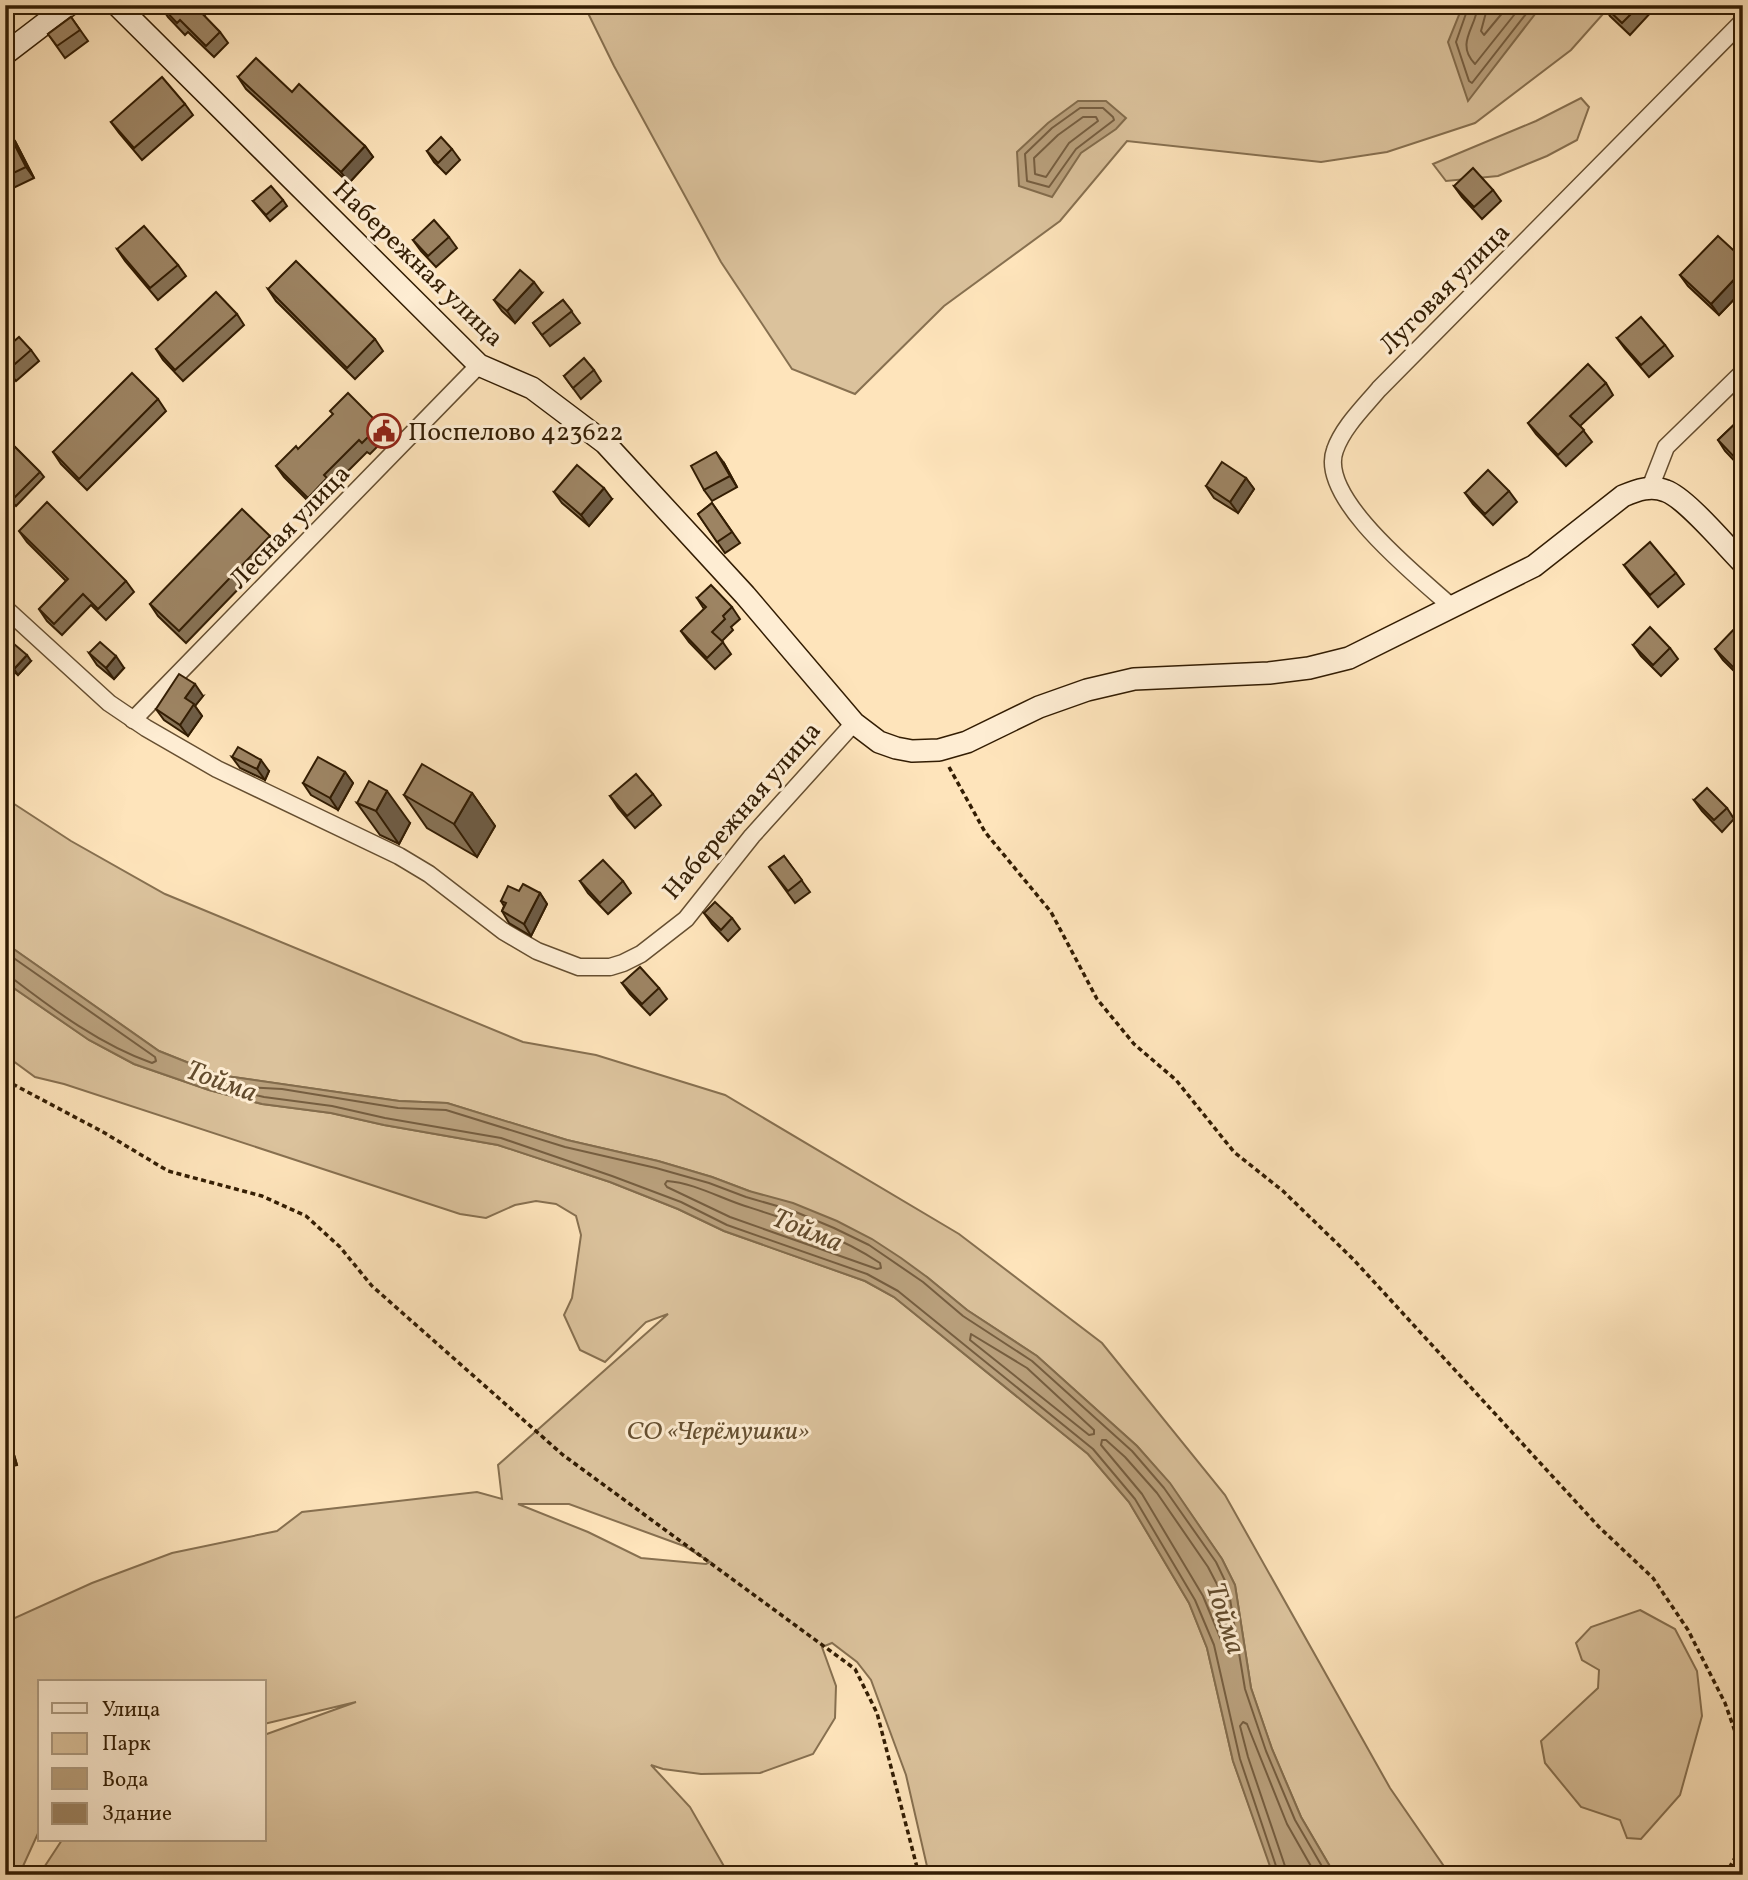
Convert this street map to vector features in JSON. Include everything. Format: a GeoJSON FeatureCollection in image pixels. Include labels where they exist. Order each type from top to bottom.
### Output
{"type":"FeatureCollection","features":[{"type":"Feature","properties":{"kind":"street"},"geometry":{"type":"LineString","coordinates":[[5,54],[69,5]]}},
{"type":"Feature","properties":{"kind":"street","name":"Набережная улица"},"geometry":{"type":"LineString","coordinates":[[5,608],[109,703],[133,720],[217,769],[399,856],[429,874],[503,931],[537,951],[565,963],[596,968],[623,963],[641,954],[686,919],[760,827],[854,723],[745,595],[605,443],[532,388],[479,365],[117,5]]}},
{"type":"Feature","properties":{"kind":"street","name":"Луговая улица"},"geometry":{"type":"LineString","coordinates":[[1453,608],[1381,542],[1346,500],[1332,473],[1334,451],[1349,425],[1379,389],[1743,21]]}},
{"type":"Feature","properties":{"kind":"street","name":"Лесная улица"},"geometry":{"type":"LineString","coordinates":[[133,720],[479,365]]}},
{"type":"Feature","properties":{"kind":"street"},"geometry":{"type":"LineString","coordinates":[[1650,488],[1665,447],[1743,372]]}},
{"type":"Feature","properties":{"kind":"street"},"geometry":{"type":"LineString","coordinates":[[854,723],[879,742],[896,748],[912,751],[940,750],[967,742],[1039,707],[1123,681],[1269,673],[1309,668],[1349,658],[1534,566],[1623,496],[1650,488],[1667,491],[1685,505],[1743,563]]}},
{"type":"Feature","properties":{"kind":"path"},"geometry":{"type":"LineString","coordinates":[[940,750],[985,832],[1051,912],[1097,999],[1133,1044],[1176,1080],[1234,1152],[1283,1191],[1353,1259],[1600,1527],[1653,1578],[1688,1630],[1725,1703],[1743,1754]]}},
{"type":"Feature","properties":{"kind":"path"},"geometry":{"type":"LineString","coordinates":[[5,1080],[103,1132],[168,1171],[262,1196],[306,1216],[340,1247],[372,1286],[563,1455],[855,1669],[877,1713],[919,1875]]}},
{"type":"Feature","properties":{"kind":"path"},"geometry":{"type":"LineString","coordinates":[[1725,1875],[1743,1844]]}},
{"type":"Feature","properties":{"kind":"green space"},"geometry":{"type":"Polygon","coordinates":[[[584,5],[1611,5],[1571,50],[1475,123],[1387,152],[1321,162],[1127,141],[1060,221],[944,306],[855,394],[792,369],[721,262],[614,66],[584,5]]]}},
{"type":"Feature","properties":{"kind":"green space"},"geometry":{"type":"Polygon","coordinates":[[[1581,98],[1589,107],[1577,140],[1547,156],[1498,176],[1446,181],[1433,164],[1536,121],[1581,98]]]}},
{"type":"Feature","properties":{"kind":"green space"},"geometry":{"type":"Polygon","coordinates":[[[5,798],[71,841],[165,894],[523,1042],[596,1055],[725,1095],[959,1234],[1102,1343],[1225,1495],[1390,1788],[1450,1875],[1335,1875],[1301,1817],[1272,1749],[1251,1688],[1235,1585],[1222,1559],[1170,1484],[1137,1446],[1037,1356],[967,1310],[927,1277],[749,1191],[712,1177],[658,1161],[567,1140],[447,1103],[399,1101],[219,1075],[159,1051],[5,943],[5,798]]]}},
{"type":"Feature","properties":{"kind":"green space","name":"СО «Черёмушки»"},"geometry":{"type":"Polygon","coordinates":[[[5,982],[89,1040],[134,1064],[209,1090],[262,1104],[331,1113],[498,1145],[610,1182],[724,1231],[865,1281],[894,1297],[1088,1454],[1129,1502],[1189,1603],[1207,1648],[1233,1761],[1274,1875],[929,1875],[906,1775],[871,1680],[857,1662],[832,1643],[822,1647],[836,1686],[835,1718],[813,1754],[760,1773],[701,1774],[651,1765],[690,1807],[729,1875],[39,1875],[61,1842],[266,1842],[266,1734],[356,1702],[266,1724],[266,1680],[38,1680],[38,1833],[19,1875],[5,1875],[5,1624],[8,1621],[92,1583],[172,1553],[277,1531],[302,1512],[477,1492],[502,1499],[498,1465],[668,1314],[646,1322],[605,1362],[580,1350],[564,1315],[572,1298],[581,1235],[576,1216],[556,1204],[536,1201],[515,1205],[486,1218],[460,1214],[64,1084],[35,1077],[5,1055],[5,982]],[[518,1504],[588,1532],[641,1558],[706,1564],[710,1562],[684,1546],[569,1504],[518,1504]]]}},
{"type":"Feature","properties":{"kind":"green space"},"geometry":{"type":"Polygon","coordinates":[[[1640,1610],[1675,1629],[1697,1671],[1702,1716],[1680,1795],[1641,1839],[1627,1838],[1620,1820],[1581,1807],[1545,1763],[1541,1741],[1598,1688],[1599,1670],[1582,1660],[1576,1643],[1591,1627],[1640,1610]]]}},
{"type":"Feature","properties":{"kind":"water"},"geometry":{"type":"Polygon","coordinates":[[[1463,5],[1542,5],[1468,101],[1448,42],[1463,5]]]}},
{"type":"Feature","properties":{"kind":"water"},"geometry":{"type":"Polygon","coordinates":[[[1078,101],[1106,101],[1126,118],[1116,129],[1081,153],[1052,197],[1019,186],[1017,152],[1048,123],[1078,101]]]}},
{"type":"Feature","properties":{"kind":"water","name":"Тойма"},"geometry":{"type":"Polygon","coordinates":[[[5,943],[159,1051],[219,1075],[399,1101],[447,1103],[567,1140],[658,1161],[793,1203],[837,1221],[901,1258],[967,1310],[1037,1356],[1137,1446],[1170,1483],[1222,1559],[1235,1585],[1251,1688],[1272,1749],[1301,1817],[1335,1875],[1274,1875],[1272,1872],[1233,1761],[1207,1648],[1189,1603],[1129,1502],[1088,1454],[894,1297],[865,1281],[724,1231],[610,1182],[498,1145],[331,1113],[262,1104],[209,1090],[134,1064],[89,1040],[5,982],[5,943]]]}},
{"type":"Feature","properties":{"kind":"building"},"geometry":{"type":"Polygon","coordinates":[[[160,5],[195,5],[220,32],[206,46],[180,20],[177,23],[160,5]]]}},
{"type":"Feature","properties":{"kind":"building"},"geometry":{"type":"Polygon","coordinates":[[[1603,5],[1640,5],[1622,23],[1603,5]]]}},
{"type":"Feature","properties":{"kind":"building"},"geometry":{"type":"Polygon","coordinates":[[[71,17],[80,30],[57,46],[48,34],[71,17]]]}},
{"type":"Feature","properties":{"kind":"building"},"geometry":{"type":"Polygon","coordinates":[[[256,58],[292,92],[299,84],[365,146],[341,172],[238,77],[256,58]]]}},
{"type":"Feature","properties":{"kind":"building"},"geometry":{"type":"Polygon","coordinates":[[[162,77],[185,104],[134,148],[111,122],[162,77]]]}},
{"type":"Feature","properties":{"kind":"building"},"geometry":{"type":"Polygon","coordinates":[[[7,130],[26,167],[5,177],[5,131],[7,130]]]}},
{"type":"Feature","properties":{"kind":"building"},"geometry":{"type":"Polygon","coordinates":[[[441,137],[452,149],[438,163],[427,151],[441,137]]]}},
{"type":"Feature","properties":{"kind":"building"},"geometry":{"type":"Polygon","coordinates":[[[1473,168],[1493,190],[1474,207],[1454,186],[1473,168]]]}},
{"type":"Feature","properties":{"kind":"building"},"geometry":{"type":"Polygon","coordinates":[[[271,186],[283,200],[266,215],[253,201],[271,186]]]}},
{"type":"Feature","properties":{"kind":"building"},"geometry":{"type":"Polygon","coordinates":[[[434,220],[449,237],[428,256],[413,240],[434,220]]]}},
{"type":"Feature","properties":{"kind":"building"},"geometry":{"type":"Polygon","coordinates":[[[144,226],[178,265],[150,288],[117,249],[144,226]]]}},
{"type":"Feature","properties":{"kind":"building"},"geometry":{"type":"Polygon","coordinates":[[[1718,236],[1743,259],[1743,270],[1711,304],[1680,275],[1718,236]]]}},
{"type":"Feature","properties":{"kind":"building"},"geometry":{"type":"Polygon","coordinates":[[[296,261],[375,339],[347,368],[268,289],[296,261]]]}},
{"type":"Feature","properties":{"kind":"building"},"geometry":{"type":"Polygon","coordinates":[[[520,270],[534,282],[507,311],[494,300],[520,270]]]}},
{"type":"Feature","properties":{"kind":"building"},"geometry":{"type":"Polygon","coordinates":[[[216,292],[237,314],[175,370],[156,349],[216,292]]]}},
{"type":"Feature","properties":{"kind":"building"},"geometry":{"type":"Polygon","coordinates":[[[563,300],[572,311],[542,335],[533,323],[563,300]]]}},
{"type":"Feature","properties":{"kind":"building"},"geometry":{"type":"Polygon","coordinates":[[[1641,317],[1665,345],[1641,365],[1617,338],[1641,317]]]}},
{"type":"Feature","properties":{"kind":"building"},"geometry":{"type":"Polygon","coordinates":[[[19,337],[31,350],[8,370],[5,366],[5,349],[19,337]]]}},
{"type":"Feature","properties":{"kind":"building"},"geometry":{"type":"Polygon","coordinates":[[[584,358],[594,370],[573,388],[564,376],[584,358]]]}},
{"type":"Feature","properties":{"kind":"building"},"geometry":{"type":"Polygon","coordinates":[[[1588,364],[1606,383],[1570,416],[1584,430],[1558,455],[1528,423],[1588,364]]]}},
{"type":"Feature","properties":{"kind":"building"},"geometry":{"type":"Polygon","coordinates":[[[132,373],[158,399],[79,479],[53,452],[132,373]]]}},
{"type":"Feature","properties":{"kind":"building"},"geometry":{"type":"Polygon","coordinates":[[[348,393],[380,425],[362,443],[359,440],[324,475],[327,478],[308,498],[276,466],[296,446],[298,449],[333,414],[330,411],[348,393]]]}},
{"type":"Feature","properties":{"kind":"building"},"geometry":{"type":"Polygon","coordinates":[[[1743,416],[1743,457],[1738,461],[1718,440],[1743,416]]]}},
{"type":"Feature","properties":{"kind":"building"},"geometry":{"type":"Polygon","coordinates":[[[5,437],[40,472],[12,500],[5,493],[5,437]]]}},
{"type":"Feature","properties":{"kind":"building"},"geometry":{"type":"Polygon","coordinates":[[[716,452],[730,476],[704,490],[691,466],[716,452]]]}},
{"type":"Feature","properties":{"kind":"building"},"geometry":{"type":"Polygon","coordinates":[[[1222,462],[1246,478],[1230,502],[1206,486],[1222,462]]]}},
{"type":"Feature","properties":{"kind":"building"},"geometry":{"type":"Polygon","coordinates":[[[577,465],[604,488],[581,515],[554,492],[577,465]]]}},
{"type":"Feature","properties":{"kind":"building"},"geometry":{"type":"Polygon","coordinates":[[[1488,470],[1509,491],[1485,514],[1465,493],[1488,470]]]}},
{"type":"Feature","properties":{"kind":"building"},"geometry":{"type":"Polygon","coordinates":[[[47,502],[126,581],[98,609],[83,594],[54,624],[39,609],[68,579],[19,531],[47,502]]]}},
{"type":"Feature","properties":{"kind":"building"},"geometry":{"type":"Polygon","coordinates":[[[712,503],[732,532],[717,542],[698,514],[712,503]]]}},
{"type":"Feature","properties":{"kind":"building"},"geometry":{"type":"Polygon","coordinates":[[[242,509],[270,536],[179,631],[150,604],[242,509]]]}},
{"type":"Feature","properties":{"kind":"building"},"geometry":{"type":"Polygon","coordinates":[[[1650,542],[1676,573],[1650,595],[1624,565],[1650,542]]]}},
{"type":"Feature","properties":{"kind":"building"},"geometry":{"type":"Polygon","coordinates":[[[711,585],[732,607],[712,632],[723,642],[707,658],[681,631],[706,607],[697,598],[711,585]]]}},
{"type":"Feature","properties":{"kind":"building"},"geometry":{"type":"Polygon","coordinates":[[[1739,624],[1743,628],[1743,660],[1734,668],[1715,649],[1739,624]]]}},
{"type":"Feature","properties":{"kind":"building"},"geometry":{"type":"Polygon","coordinates":[[[1650,627],[1670,648],[1653,665],[1633,645],[1650,627]]]}},
{"type":"Feature","properties":{"kind":"building"},"geometry":{"type":"Polygon","coordinates":[[[100,642],[116,656],[106,668],[89,653],[100,642]]]}},
{"type":"Feature","properties":{"kind":"building"},"geometry":{"type":"Polygon","coordinates":[[[14,644],[27,655],[14,669],[5,662],[5,653],[14,644]]]}},
{"type":"Feature","properties":{"kind":"building"},"geometry":{"type":"Polygon","coordinates":[[[179,674],[195,684],[185,698],[194,704],[180,725],[156,709],[179,674]]]}},
{"type":"Feature","properties":{"kind":"building"},"geometry":{"type":"Polygon","coordinates":[[[238,747],[261,760],[257,769],[232,757],[238,747]]]}},
{"type":"Feature","properties":{"kind":"building"},"geometry":{"type":"Polygon","coordinates":[[[318,757],[345,772],[330,798],[303,783],[318,757]]]}},
{"type":"Feature","properties":{"kind":"building"},"geometry":{"type":"Polygon","coordinates":[[[422,764],[472,793],[454,824],[404,795],[422,764]]]}},
{"type":"Feature","properties":{"kind":"building"},"geometry":{"type":"Polygon","coordinates":[[[636,774],[653,794],[627,816],[610,796],[636,774]]]}},
{"type":"Feature","properties":{"kind":"building"},"geometry":{"type":"Polygon","coordinates":[[[369,781],[387,791],[376,811],[357,803],[369,781]]]}},
{"type":"Feature","properties":{"kind":"building"},"geometry":{"type":"Polygon","coordinates":[[[1707,788],[1727,808],[1714,820],[1694,800],[1707,788]]]}},
{"type":"Feature","properties":{"kind":"building"},"geometry":{"type":"Polygon","coordinates":[[[784,856],[802,880],[788,891],[769,867],[784,856]]]}},
{"type":"Feature","properties":{"kind":"building"},"geometry":{"type":"Polygon","coordinates":[[[603,860],[623,881],[600,903],[580,881],[603,860]]]}},
{"type":"Feature","properties":{"kind":"building"},"geometry":{"type":"Polygon","coordinates":[[[523,884],[540,893],[524,924],[502,911],[506,903],[501,901],[508,886],[519,891],[523,884]]]}},
{"type":"Feature","properties":{"kind":"building"},"geometry":{"type":"Polygon","coordinates":[[[715,902],[732,918],[721,930],[704,913],[715,902]]]}},
{"type":"Feature","properties":{"kind":"building"},"geometry":{"type":"Polygon","coordinates":[[[640,967],[659,988],[642,1004],[622,983],[640,967]]]}},
{"type":"Feature","properties":{"kind":"place","name":"Поспелово 423622"},"geometry":{"type":"Point","coordinates":[384,431]}}]}
